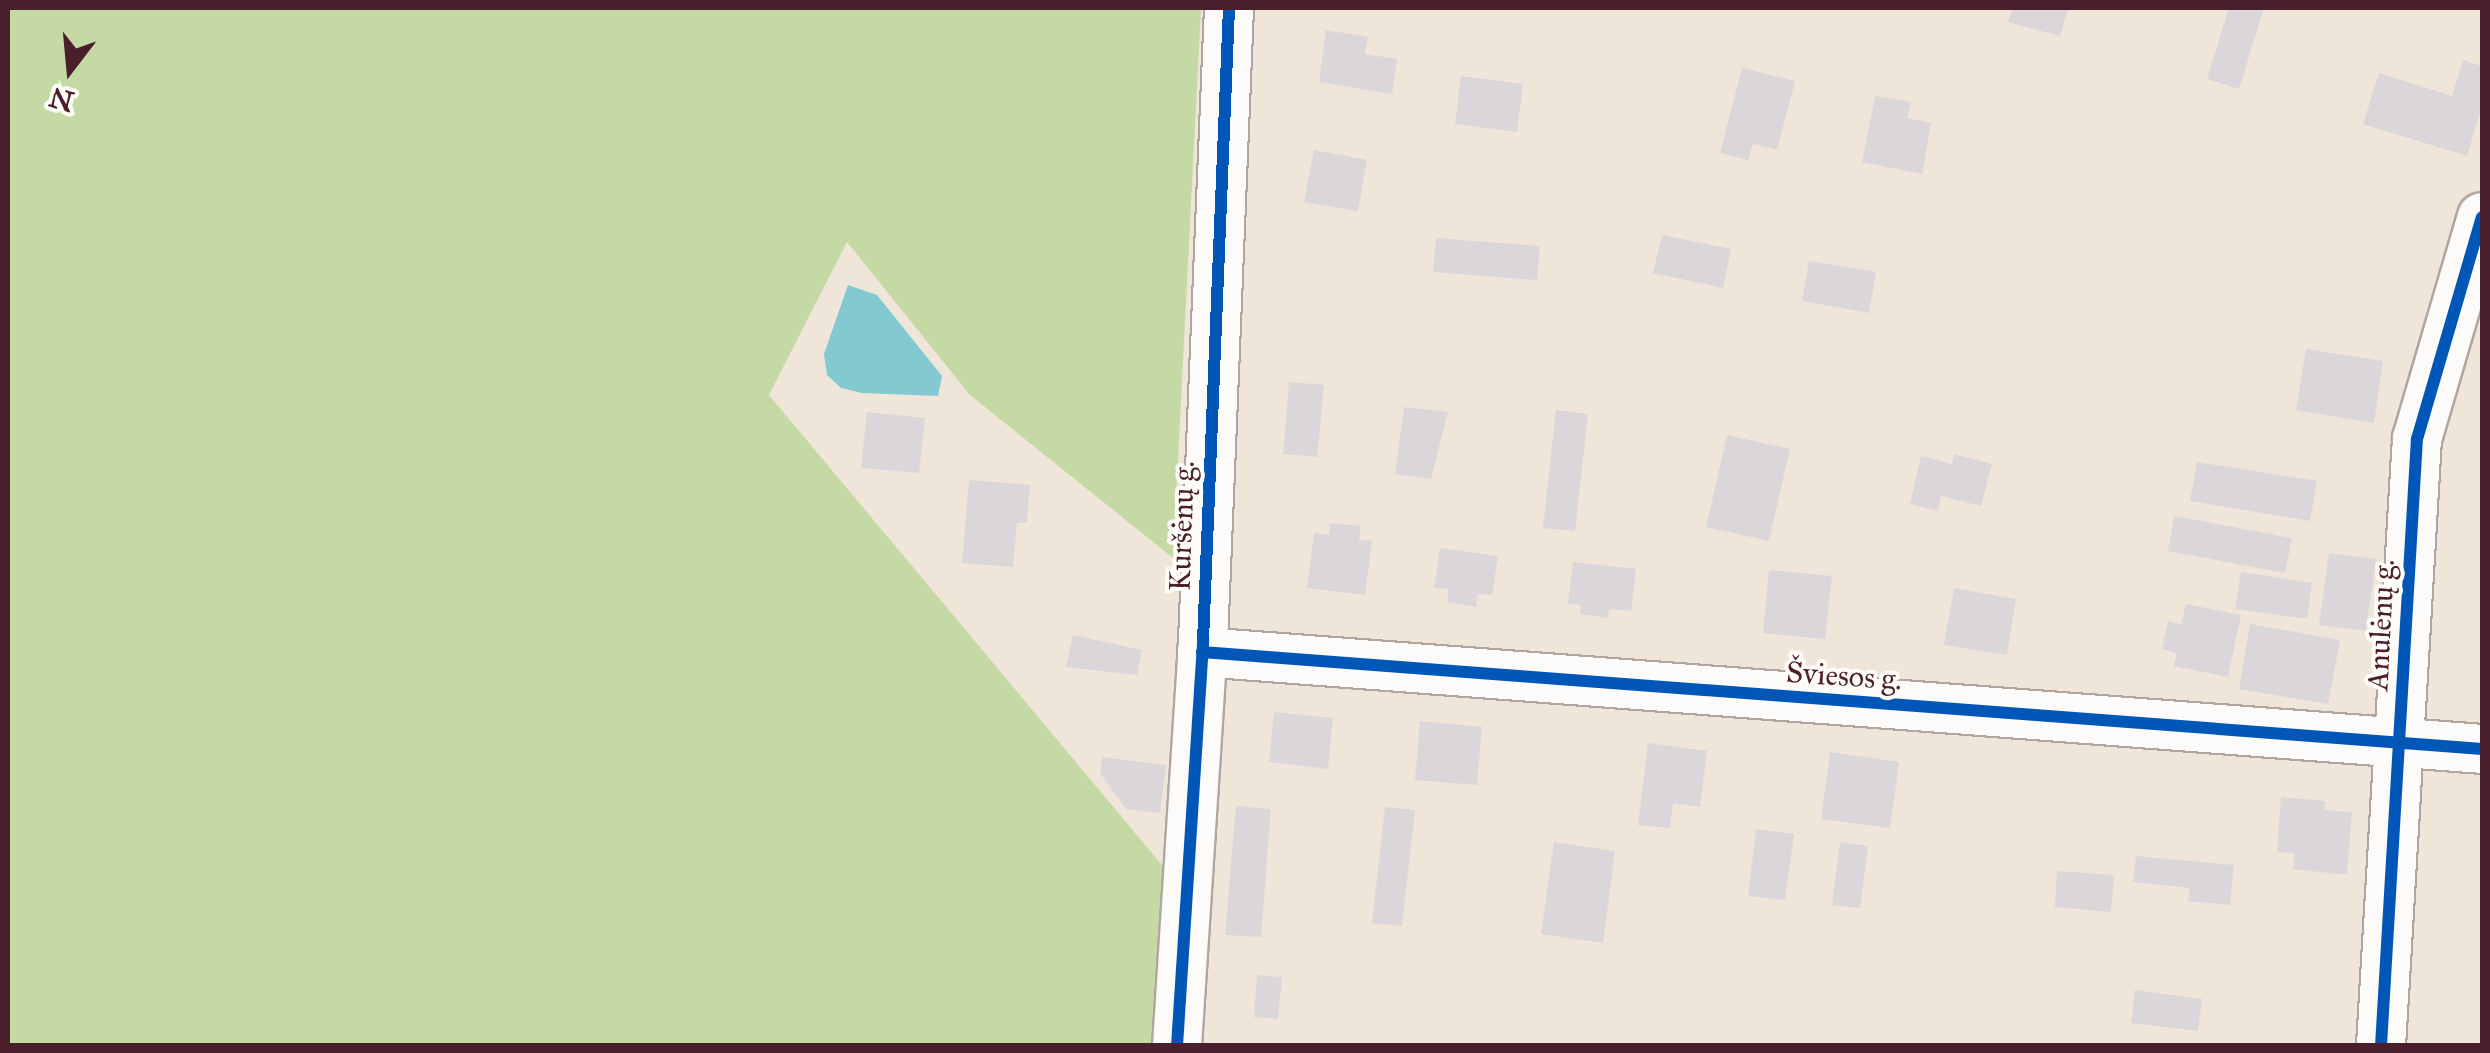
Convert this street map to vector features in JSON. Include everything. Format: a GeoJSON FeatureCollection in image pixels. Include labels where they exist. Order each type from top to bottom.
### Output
{"type":"FeatureCollection","features":[{"type":"Feature","properties":{"kind":"street","name":"Kuršėnų g."},"geometry":{"type":"LineString","coordinates":[[1177,1046],[1202,652],[1229,8]]}},
{"type":"Feature","properties":{"kind":"street","name":"Anulėnų g."},"geometry":{"type":"LineString","coordinates":[[2381,1046],[2418,439],[2482,217]]}},
{"type":"Feature","properties":{"kind":"street","name":"Šviesos g."},"geometry":{"type":"LineString","coordinates":[[1202,652],[2482,749]]}},
{"type":"Feature","properties":{"kind":"green space"},"geometry":{"type":"Polygon","coordinates":[[[8,8],[1201,8],[1173,558],[970,395],[847,242],[769,395],[1172,877],[1157,1045],[8,1045],[8,8]]]}},
{"type":"Feature","properties":{"kind":"water"},"geometry":{"type":"Polygon","coordinates":[[[848,285],[877,295],[942,376],[938,396],[862,393],[841,388],[827,375],[824,354],[848,285]]]}},
{"type":"Feature","properties":{"kind":"building"},"geometry":{"type":"Polygon","coordinates":[[[2012,8],[2068,8],[2060,36],[2008,22],[2012,8]]]}},
{"type":"Feature","properties":{"kind":"building"},"geometry":{"type":"Polygon","coordinates":[[[2229,8],[2264,8],[2239,89],[2207,79],[2229,8]]]}},
{"type":"Feature","properties":{"kind":"building"},"geometry":{"type":"Polygon","coordinates":[[[1326,30],[1368,37],[1365,54],[1397,59],[1392,94],[1319,82],[1326,30]]]}},
{"type":"Feature","properties":{"kind":"building"},"geometry":{"type":"Polygon","coordinates":[[[2463,60],[2482,66],[2482,106],[2467,156],[2363,124],[2379,73],[2452,96],[2463,60]]]}},
{"type":"Feature","properties":{"kind":"building"},"geometry":{"type":"Polygon","coordinates":[[[1742,68],[1795,81],[1777,150],[1753,144],[1748,160],[1720,153],[1742,68]]]}},
{"type":"Feature","properties":{"kind":"building"},"geometry":{"type":"Polygon","coordinates":[[[1461,76],[1523,84],[1517,132],[1455,124],[1461,76]]]}},
{"type":"Feature","properties":{"kind":"building"},"geometry":{"type":"Polygon","coordinates":[[[1875,96],[1911,102],[1907,118],[1931,123],[1922,174],[1862,162],[1875,96]]]}},
{"type":"Feature","properties":{"kind":"building"},"geometry":{"type":"Polygon","coordinates":[[[1314,150],[1367,160],[1358,211],[1304,202],[1314,150]]]}},
{"type":"Feature","properties":{"kind":"building"},"geometry":{"type":"Polygon","coordinates":[[[1662,235],[1731,249],[1723,288],[1653,273],[1662,235]]]}},
{"type":"Feature","properties":{"kind":"building"},"geometry":{"type":"Polygon","coordinates":[[[1436,238],[1540,246],[1537,280],[1433,272],[1436,238]]]}},
{"type":"Feature","properties":{"kind":"building"},"geometry":{"type":"Polygon","coordinates":[[[1809,261],[1876,272],[1869,313],[1802,301],[1809,261]]]}},
{"type":"Feature","properties":{"kind":"building"},"geometry":{"type":"Polygon","coordinates":[[[2306,349],[2383,361],[2374,423],[2296,410],[2306,349]]]}},
{"type":"Feature","properties":{"kind":"building"},"geometry":{"type":"Polygon","coordinates":[[[1289,382],[1324,385],[1317,457],[1283,454],[1289,382]]]}},
{"type":"Feature","properties":{"kind":"building"},"geometry":{"type":"Polygon","coordinates":[[[1404,407],[1448,412],[1431,479],[1395,474],[1404,407]]]}},
{"type":"Feature","properties":{"kind":"building"},"geometry":{"type":"Polygon","coordinates":[[[1556,410],[1588,414],[1575,531],[1543,528],[1556,410]]]}},
{"type":"Feature","properties":{"kind":"building"},"geometry":{"type":"Polygon","coordinates":[[[867,412],[925,418],[919,473],[861,468],[867,412]]]}},
{"type":"Feature","properties":{"kind":"building"},"geometry":{"type":"Polygon","coordinates":[[[1727,435],[1790,449],[1769,541],[1706,527],[1727,435]]]}},
{"type":"Feature","properties":{"kind":"building"},"geometry":{"type":"Polygon","coordinates":[[[1954,454],[1992,464],[1981,506],[1941,496],[1938,511],[1910,504],[1921,456],[1952,464],[1954,454]]]}},
{"type":"Feature","properties":{"kind":"building"},"geometry":{"type":"Polygon","coordinates":[[[2197,462],[2317,481],[2310,521],[2190,501],[2197,462]]]}},
{"type":"Feature","properties":{"kind":"building"},"geometry":{"type":"Polygon","coordinates":[[[969,480],[1030,485],[1027,523],[1017,523],[1013,567],[962,563],[969,480]]]}},
{"type":"Feature","properties":{"kind":"building"},"geometry":{"type":"Polygon","coordinates":[[[2174,516],[2292,538],[2285,573],[2168,551],[2174,516]]]}},
{"type":"Feature","properties":{"kind":"building"},"geometry":{"type":"Polygon","coordinates":[[[1330,523],[1361,526],[1359,540],[1372,541],[1365,595],[1307,588],[1314,533],[1329,535],[1330,523]]]}},
{"type":"Feature","properties":{"kind":"building"},"geometry":{"type":"Polygon","coordinates":[[[1440,548],[1498,556],[1492,595],[1478,594],[1476,607],[1447,602],[1449,589],[1434,588],[1440,548]]]}},
{"type":"Feature","properties":{"kind":"building"},"geometry":{"type":"Polygon","coordinates":[[[2329,553],[2376,559],[2366,631],[2319,625],[2329,553]]]}},
{"type":"Feature","properties":{"kind":"building"},"geometry":{"type":"Polygon","coordinates":[[[1573,562],[1636,569],[1631,611],[1609,609],[1608,618],[1580,614],[1581,605],[1568,604],[1573,562]]]}},
{"type":"Feature","properties":{"kind":"building"},"geometry":{"type":"Polygon","coordinates":[[[1769,570],[1832,576],[1825,639],[1763,633],[1769,570]]]}},
{"type":"Feature","properties":{"kind":"building"},"geometry":{"type":"Polygon","coordinates":[[[2241,572],[2312,583],[2307,619],[2235,609],[2241,572]]]}},
{"type":"Feature","properties":{"kind":"building"},"geometry":{"type":"Polygon","coordinates":[[[1954,588],[2016,599],[2007,655],[1944,645],[1954,588]]]}},
{"type":"Feature","properties":{"kind":"building"},"geometry":{"type":"Polygon","coordinates":[[[2186,604],[2241,615],[2228,677],[2174,666],[2177,653],[2162,649],[2168,621],[2181,624],[2186,604]]]}},
{"type":"Feature","properties":{"kind":"building"},"geometry":{"type":"Polygon","coordinates":[[[2250,624],[2340,640],[2328,704],[2239,689],[2250,624]]]}},
{"type":"Feature","properties":{"kind":"building"},"geometry":{"type":"Polygon","coordinates":[[[1073,635],[1142,650],[1137,675],[1066,667],[1073,635]]]}},
{"type":"Feature","properties":{"kind":"building"},"geometry":{"type":"Polygon","coordinates":[[[1274,712],[1333,718],[1328,769],[1269,762],[1274,712]]]}},
{"type":"Feature","properties":{"kind":"building"},"geometry":{"type":"Polygon","coordinates":[[[1420,721],[1482,727],[1477,785],[1415,780],[1420,721]]]}},
{"type":"Feature","properties":{"kind":"building"},"geometry":{"type":"Polygon","coordinates":[[[1648,743],[1707,751],[1700,807],[1673,803],[1670,828],[1638,825],[1648,743]]]}},
{"type":"Feature","properties":{"kind":"building"},"geometry":{"type":"Polygon","coordinates":[[[1830,752],[1899,762],[1890,828],[1821,819],[1830,752]]]}},
{"type":"Feature","properties":{"kind":"building"},"geometry":{"type":"Polygon","coordinates":[[[1102,757],[1166,765],[1160,813],[1126,809],[1100,773],[1102,757]]]}},
{"type":"Feature","properties":{"kind":"building"},"geometry":{"type":"Polygon","coordinates":[[[2281,797],[2325,801],[2325,810],[2352,812],[2347,875],[2293,869],[2294,853],[2277,852],[2281,797]]]}},
{"type":"Feature","properties":{"kind":"building"},"geometry":{"type":"Polygon","coordinates":[[[1236,806],[1271,809],[1261,937],[1225,935],[1236,806]]]}},
{"type":"Feature","properties":{"kind":"building"},"geometry":{"type":"Polygon","coordinates":[[[1385,807],[1415,810],[1402,926],[1372,923],[1385,807]]]}},
{"type":"Feature","properties":{"kind":"building"},"geometry":{"type":"Polygon","coordinates":[[[1756,829],[1794,834],[1785,900],[1748,896],[1756,829]]]}},
{"type":"Feature","properties":{"kind":"building"},"geometry":{"type":"Polygon","coordinates":[[[1554,842],[1615,851],[1603,943],[1541,934],[1554,842]]]}},
{"type":"Feature","properties":{"kind":"building"},"geometry":{"type":"Polygon","coordinates":[[[1840,842],[1868,846],[1860,908],[1832,905],[1840,842]]]}},
{"type":"Feature","properties":{"kind":"building"},"geometry":{"type":"Polygon","coordinates":[[[2136,856],[2234,865],[2230,905],[2188,901],[2190,888],[2133,882],[2136,856]]]}},
{"type":"Feature","properties":{"kind":"building"},"geometry":{"type":"Polygon","coordinates":[[[2057,871],[2114,875],[2111,912],[2055,907],[2057,871]]]}},
{"type":"Feature","properties":{"kind":"building"},"geometry":{"type":"Polygon","coordinates":[[[1257,975],[1282,977],[1278,1019],[1254,1017],[1257,975]]]}},
{"type":"Feature","properties":{"kind":"building"},"geometry":{"type":"Polygon","coordinates":[[[2135,990],[2202,999],[2198,1031],[2131,1023],[2135,990]]]}},
{"type":"Feature","properties":{"kind":"cycle path"},"geometry":{"type":"LineString","coordinates":[[1177,1046],[1203,641],[1229,8]]}},
{"type":"Feature","properties":{"kind":"cycle path"},"geometry":{"type":"LineString","coordinates":[[2381,1046],[2417,439],[2482,217]]}},
{"type":"Feature","properties":{"kind":"cycle path"},"geometry":{"type":"LineString","coordinates":[[1202,652],[2482,749]]}}]}
